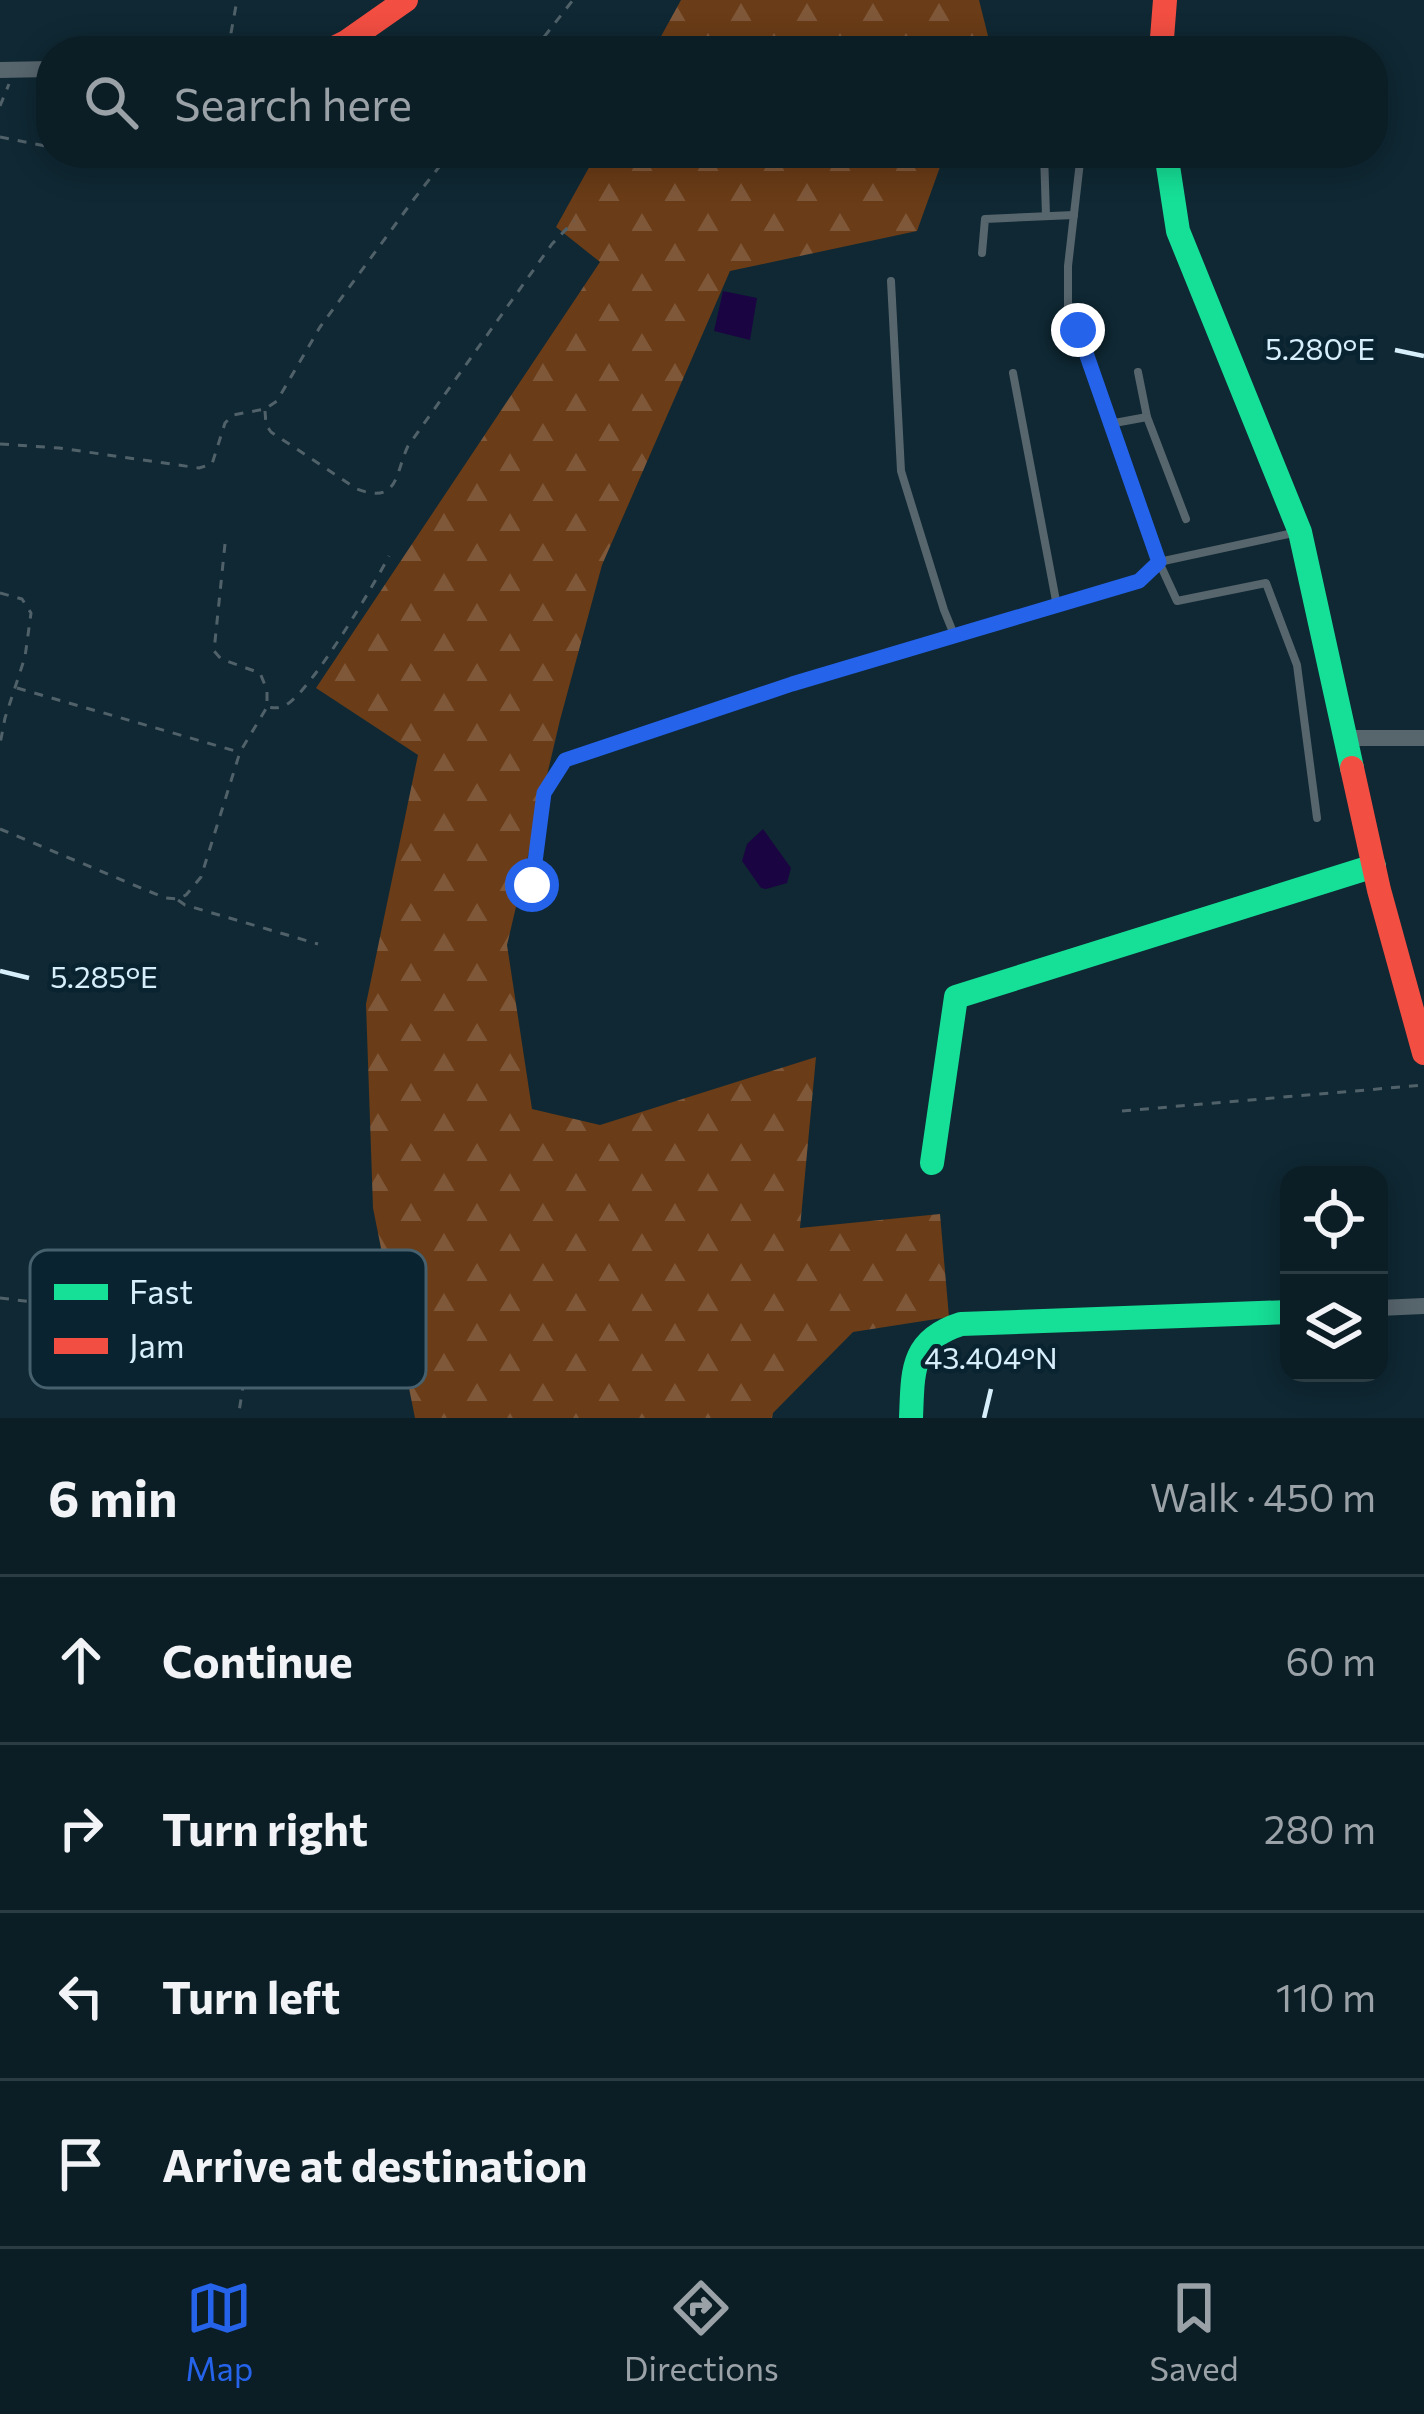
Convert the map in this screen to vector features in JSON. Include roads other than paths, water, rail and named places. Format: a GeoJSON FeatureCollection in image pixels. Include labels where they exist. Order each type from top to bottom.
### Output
{"type":"FeatureCollection","features":[{"type":"Feature","properties":{"kind":"street"},"geometry":{"type":"LineString","coordinates":[[355,36],[406,0]]}},
{"type":"Feature","properties":{"kind":"street"},"geometry":{"type":"LineString","coordinates":[[1162,36],[1165,0]]}},
{"type":"Feature","properties":{"kind":"street"},"geometry":{"type":"LineString","coordinates":[[5,70],[36,70]]}},
{"type":"Feature","properties":{"kind":"street"},"geometry":{"type":"LineString","coordinates":[[1168,168],[1178,232],[1300,532],[1374,866],[1424,1052]]}},
{"type":"Feature","properties":{"kind":"street"},"geometry":{"type":"LineString","coordinates":[[1346,738],[1424,738]]}},
{"type":"Feature","properties":{"kind":"street"},"geometry":{"type":"LineString","coordinates":[[932,1163],[956,997],[1374,866]]}},
{"type":"Feature","properties":{"kind":"street"},"geometry":{"type":"LineString","coordinates":[[1388,1308],[1424,1306]]}},
{"type":"Feature","properties":{"kind":"street"},"geometry":{"type":"LineString","coordinates":[[911,1418],[918,1354],[930,1339],[960,1324],[989,1319],[1021,1323],[1280,1312]]}},
{"type":"Feature","properties":{"kind":"lane"},"geometry":{"type":"LineString","coordinates":[[1044,168],[1046,216]]}},
{"type":"Feature","properties":{"kind":"lane"},"geometry":{"type":"LineString","coordinates":[[1079,168],[1068,309],[1159,562],[1177,602],[1266,583],[1297,665],[1317,818]]}},
{"type":"Feature","properties":{"kind":"lane"},"geometry":{"type":"LineString","coordinates":[[982,253],[985,219],[1074,215]]}},
{"type":"Feature","properties":{"kind":"lane"},"geometry":{"type":"LineString","coordinates":[[891,281],[901,471],[955,637]]}},
{"type":"Feature","properties":{"kind":"lane"},"geometry":{"type":"LineString","coordinates":[[1138,372],[1147,417],[1186,519]]}},
{"type":"Feature","properties":{"kind":"lane"},"geometry":{"type":"LineString","coordinates":[[1013,373],[1057,606]]}},
{"type":"Feature","properties":{"kind":"lane"},"geometry":{"type":"LineString","coordinates":[[1109,424],[1147,417]]}},
{"type":"Feature","properties":{"kind":"lane"},"geometry":{"type":"LineString","coordinates":[[532,885],[544,793],[565,760],[792,684],[1139,581],[1159,562],[1300,532]]}}]}
